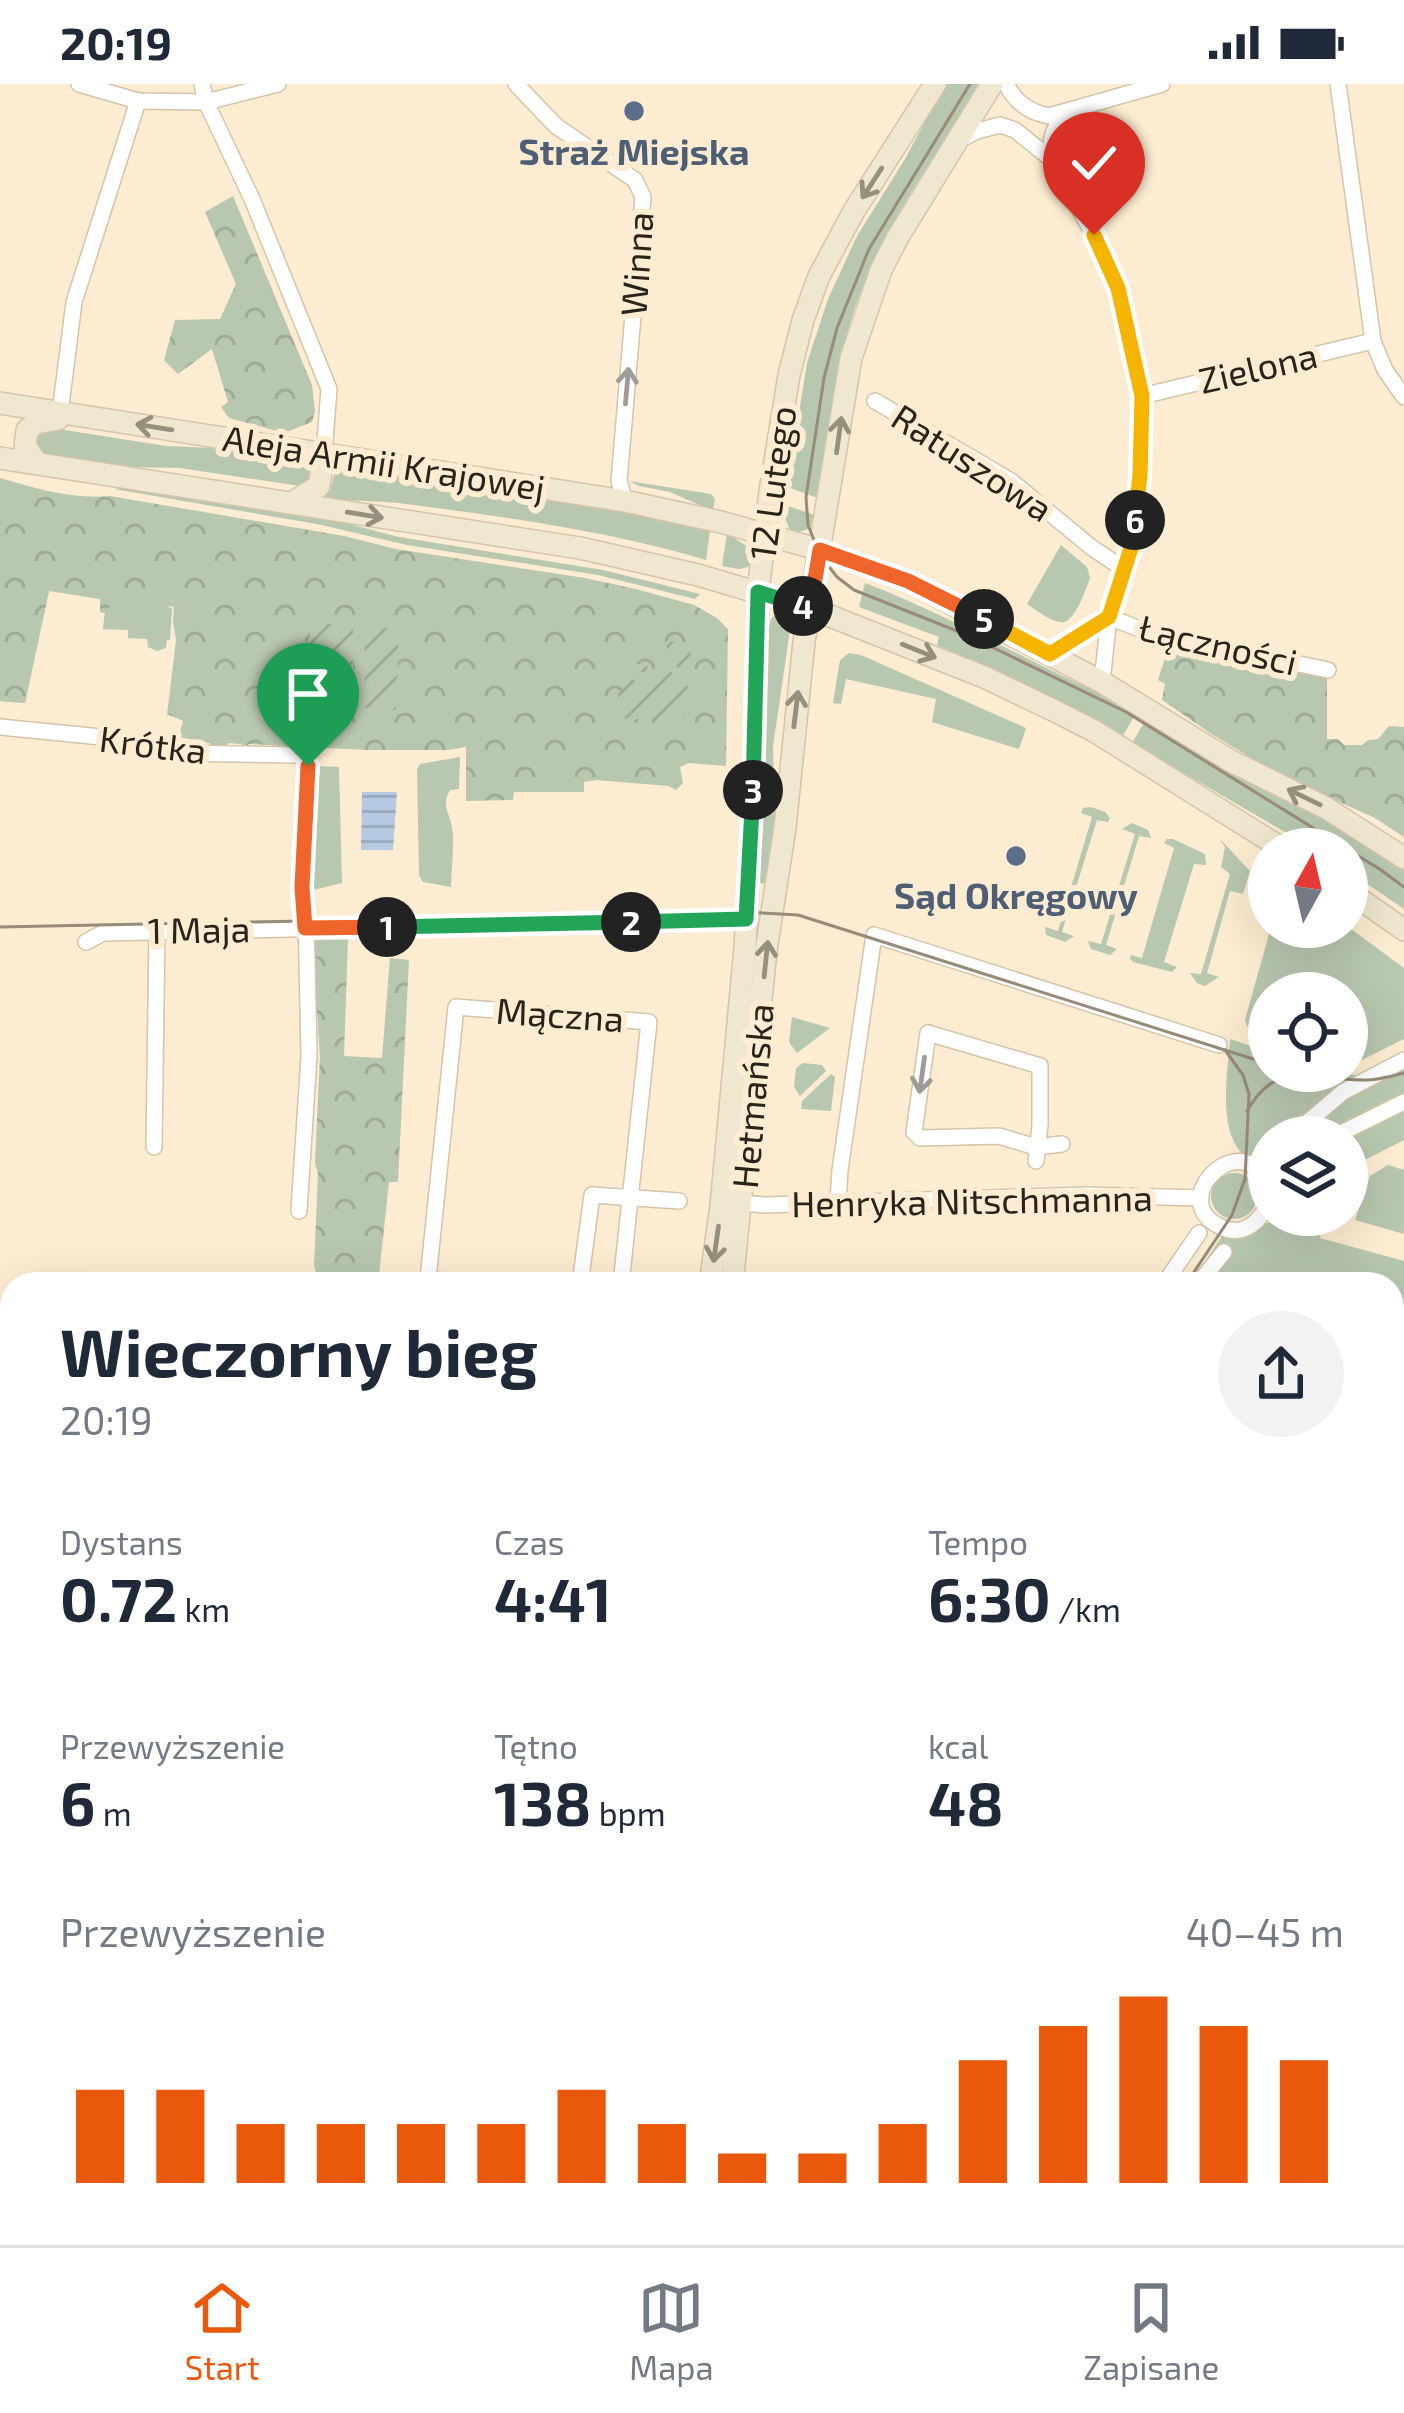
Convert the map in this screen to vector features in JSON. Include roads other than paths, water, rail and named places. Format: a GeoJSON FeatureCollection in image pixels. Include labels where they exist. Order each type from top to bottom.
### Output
{"type":"FeatureCollection","features":[{"type":"Feature","properties":{"kind":"street"},"geometry":{"type":"LineString","coordinates":[[79,84],[138,101],[206,102],[278,84]]}},
{"type":"Feature","properties":{"kind":"street"},"geometry":{"type":"LineString","coordinates":[[202,84],[328,385],[322,477],[319,486],[292,504]]}},
{"type":"Feature","properties":{"kind":"street","name":"Winna"},"geometry":{"type":"LineString","coordinates":[[516,84],[556,126],[635,180],[643,197],[619,481],[625,501]]}},
{"type":"Feature","properties":{"kind":"street","name":"12 Lutego"},"geometry":{"type":"LineString","coordinates":[[746,919],[758,592],[789,375],[810,299],[854,211],[935,84]]}},
{"type":"Feature","properties":{"kind":"street","name":"12 Lutego"},"geometry":{"type":"LineString","coordinates":[[772,908],[810,608],[856,337],[898,237],[992,84]]}},
{"type":"Feature","properties":{"kind":"street"},"geometry":{"type":"LineString","coordinates":[[1006,84],[1016,99],[1049,116],[1162,84]]}},
{"type":"Feature","properties":{"kind":"street"},"geometry":{"type":"LineString","coordinates":[[1337,84],[1373,341],[1404,397]]}},
{"type":"Feature","properties":{"kind":"street"},"geometry":{"type":"LineString","coordinates":[[37,464],[26,446],[28,430],[68,414],[76,290],[138,101]]}},
{"type":"Feature","properties":{"kind":"street"},"geometry":{"type":"LineString","coordinates":[[1051,158],[1055,127],[1075,110]]}},
{"type":"Feature","properties":{"kind":"street"},"geometry":{"type":"LineString","coordinates":[[958,141],[1004,125],[1051,158],[1118,288],[1142,396],[1140,475],[1131,548],[1109,617],[1102,682]]}},
{"type":"Feature","properties":{"kind":"street","name":"Zielona"},"geometry":{"type":"LineString","coordinates":[[1142,396],[1373,341]]}},
{"type":"Feature","properties":{"kind":"street","name":"Ratuszowa"},"geometry":{"type":"LineString","coordinates":[[874,400],[1011,481],[1125,570]]}},
{"type":"Feature","properties":{"kind":"street","name":"Aleja Armii Krajowej"},"geometry":{"type":"LineString","coordinates":[[0,404],[625,501],[820,550],[908,581],[1050,654],[1231,761],[1327,808],[1404,858]]}},
{"type":"Feature","properties":{"kind":"street","name":"Aleja Armii Krajowej"},"geometry":{"type":"LineString","coordinates":[[0,458],[580,548],[758,592],[984,677],[1077,722],[1249,828]]}},
{"type":"Feature","properties":{"kind":"street"},"geometry":{"type":"LineString","coordinates":[[1050,654],[1109,617]]}},
{"type":"Feature","properties":{"kind":"street","name":"Łączności"},"geometry":{"type":"LineString","coordinates":[[1109,617],[1147,632],[1328,670]]}},
{"type":"Feature","properties":{"kind":"street","name":"Krótka"},"geometry":{"type":"LineString","coordinates":[[0,727],[111,739],[170,753],[306,759],[305,928]]}},
{"type":"Feature","properties":{"kind":"street"},"geometry":{"type":"LineString","coordinates":[[1368,904],[1404,929]]}},
{"type":"Feature","properties":{"kind":"street","name":"Hetmańska"},"geometry":{"type":"LineString","coordinates":[[733,1272],[772,908]]}},
{"type":"Feature","properties":{"kind":"street","name":"1 Maja"},"geometry":{"type":"LineString","coordinates":[[86,942],[103,933],[746,919]]}},
{"type":"Feature","properties":{"kind":"street","name":"Hetmańska"},"geometry":{"type":"LineString","coordinates":[[712,1272],[746,919]]}},
{"type":"Feature","properties":{"kind":"street"},"geometry":{"type":"LineString","coordinates":[[298,1211],[309,1056],[305,928]]}},
{"type":"Feature","properties":{"kind":"street"},"geometry":{"type":"LineString","coordinates":[[154,1147],[157,932]]}},
{"type":"Feature","properties":{"kind":"street"},"geometry":{"type":"LineString","coordinates":[[838,1203],[874,934],[1219,1046]]}},
{"type":"Feature","properties":{"kind":"street","name":"Mączna"},"geometry":{"type":"LineString","coordinates":[[429,1272],[456,1007],[650,1022],[622,1272]]}},
{"type":"Feature","properties":{"kind":"street"},"geometry":{"type":"LineString","coordinates":[[1036,1154],[1040,1066],[928,1033],[914,1132],[920,1138],[999,1136],[1036,1154],[1062,1144]]}},
{"type":"Feature","properties":{"kind":"street"},"geometry":{"type":"LineString","coordinates":[[1315,1116],[1343,1092],[1404,1060]]}},
{"type":"Feature","properties":{"kind":"street"},"geometry":{"type":"LineString","coordinates":[[1368,1120],[1404,1102]]}},
{"type":"Feature","properties":{"kind":"street"},"geometry":{"type":"LineString","coordinates":[[1248,1166],[1238,1162],[1214,1169],[1201,1198],[1208,1217],[1220,1226],[1236,1230],[1248,1225]]}},
{"type":"Feature","properties":{"kind":"street"},"geometry":{"type":"LineString","coordinates":[[582,1272],[592,1195],[679,1201]]}},
{"type":"Feature","properties":{"kind":"street","name":"Henryka Nitschmanna"},"geometry":{"type":"LineString","coordinates":[[742,1203],[1086,1195],[1201,1198]]}},
{"type":"Feature","properties":{"kind":"street"},"geometry":{"type":"LineString","coordinates":[[1172,1272],[1199,1233]]}},
{"type":"Feature","properties":{"kind":"street"},"geometry":{"type":"LineString","coordinates":[[1208,1272],[1224,1252]]}},
{"type":"Feature","properties":{"kind":"water"},"geometry":{"type":"Polygon","coordinates":[[[362,792],[397,792],[393,850],[361,850],[362,792]]]}},
{"type":"Feature","properties":{"kind":"tram line"},"geometry":{"type":"LineString","coordinates":[[970,84],[869,249],[837,328],[824,378],[806,497],[808,525],[820,555],[854,590],[967,635],[1126,712],[1404,887]]}},
{"type":"Feature","properties":{"kind":"tram line"},"geometry":{"type":"LineString","coordinates":[[0,927],[747,912],[798,915],[1248,1057]]}},
{"type":"Feature","properties":{"kind":"tram line"},"geometry":{"type":"LineString","coordinates":[[1194,1272],[1232,1215],[1245,1179],[1249,1094],[1243,1075],[1225,1050]]}},
{"type":"Feature","properties":{"kind":"tram line"},"geometry":{"type":"LineString","coordinates":[[1247,1111],[1260,1093],[1286,1076],[1366,1080],[1404,1073]]}},
{"type":"Feature","properties":{"kind":"place","name":"Straż Miejska"},"geometry":{"type":"Point","coordinates":[634,111]}},
{"type":"Feature","properties":{"kind":"place","name":"Sąd Okręgowy"},"geometry":{"type":"Point","coordinates":[1016,856]}}]}
